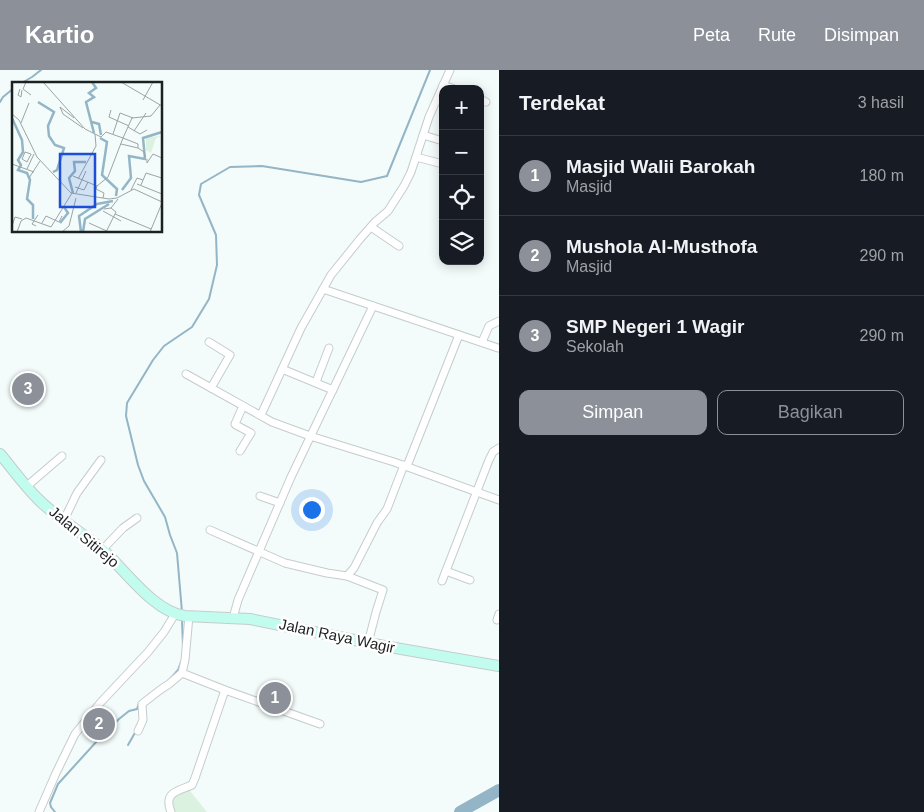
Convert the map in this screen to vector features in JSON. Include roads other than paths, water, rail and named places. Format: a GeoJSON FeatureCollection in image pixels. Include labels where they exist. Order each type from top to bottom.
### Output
{"type":"FeatureCollection","features":[{"type":"Feature","properties":{"kind":"main road","name":"Jalan Sitirejo"},"geometry":{"type":"LineString","coordinates":[[0,454],[37,498],[102,550],[150,597],[166,609],[182,615]]}},
{"type":"Feature","properties":{"kind":"main road","name":"Jalan Raya Wagir"},"geometry":{"type":"LineString","coordinates":[[182,615],[272,622],[368,643],[499,666]]}},
{"type":"Feature","properties":{"kind":"street"},"geometry":{"type":"LineString","coordinates":[[261,415],[301,328],[323,289],[346,255],[388,211],[404,186],[450,70]]}},
{"type":"Feature","properties":{"kind":"street"},"geometry":{"type":"LineString","coordinates":[[423,135],[439,140]]}},
{"type":"Feature","properties":{"kind":"street"},"geometry":{"type":"LineString","coordinates":[[416,157],[439,163]]}},
{"type":"Feature","properties":{"kind":"street"},"geometry":{"type":"LineString","coordinates":[[371,227],[399,246]]}},
{"type":"Feature","properties":{"kind":"street"},"geometry":{"type":"LineString","coordinates":[[323,289],[498,348]]}},
{"type":"Feature","properties":{"kind":"street"},"geometry":{"type":"LineString","coordinates":[[233,618],[238,600],[259,550],[310,436],[373,306]]}},
{"type":"Feature","properties":{"kind":"street"},"geometry":{"type":"LineString","coordinates":[[482,342],[489,326],[499,321]]}},
{"type":"Feature","properties":{"kind":"street"},"geometry":{"type":"LineString","coordinates":[[347,576],[354,568],[377,523],[387,508],[459,335]]}},
{"type":"Feature","properties":{"kind":"street"},"geometry":{"type":"LineString","coordinates":[[209,342],[230,355],[211,388]]}},
{"type":"Feature","properties":{"kind":"street"},"geometry":{"type":"LineString","coordinates":[[316,382],[329,348]]}},
{"type":"Feature","properties":{"kind":"street"},"geometry":{"type":"LineString","coordinates":[[282,368],[333,390]]}},
{"type":"Feature","properties":{"kind":"street"},"geometry":{"type":"LineString","coordinates":[[186,374],[272,422],[406,466],[499,500]]}},
{"type":"Feature","properties":{"kind":"street"},"geometry":{"type":"LineString","coordinates":[[240,451],[251,433],[235,424],[243,406]]}},
{"type":"Feature","properties":{"kind":"street"},"geometry":{"type":"LineString","coordinates":[[442,581],[488,460],[493,452],[499,448]]}},
{"type":"Feature","properties":{"kind":"street"},"geometry":{"type":"LineString","coordinates":[[27,486],[62,456]]}},
{"type":"Feature","properties":{"kind":"street"},"geometry":{"type":"LineString","coordinates":[[64,520],[78,493],[101,460]]}},
{"type":"Feature","properties":{"kind":"street"},"geometry":{"type":"LineString","coordinates":[[260,496],[280,503]]}},
{"type":"Feature","properties":{"kind":"street"},"geometry":{"type":"LineString","coordinates":[[102,550],[123,528],[137,518]]}},
{"type":"Feature","properties":{"kind":"street"},"geometry":{"type":"LineString","coordinates":[[210,530],[286,563],[347,576],[383,590],[368,643]]}},
{"type":"Feature","properties":{"kind":"street"},"geometry":{"type":"LineString","coordinates":[[446,571],[470,580]]}},
{"type":"Feature","properties":{"kind":"street"},"geometry":{"type":"LineString","coordinates":[[138,731],[143,720],[142,704],[182,673],[185,660],[182,615]]}},
{"type":"Feature","properties":{"kind":"street"},"geometry":{"type":"LineString","coordinates":[[38,812],[68,745],[83,723],[164,632],[182,615]]}},
{"type":"Feature","properties":{"kind":"street"},"geometry":{"type":"LineString","coordinates":[[182,673],[320,724]]}},
{"type":"Feature","properties":{"kind":"street"},"geometry":{"type":"LineString","coordinates":[[172,812],[169,802],[172,792],[192,785],[196,778],[225,690]]}},
{"type":"Feature","properties":{"kind":"waterway"},"geometry":{"type":"LineString","coordinates":[[23,82],[41,70]]}},
{"type":"Feature","properties":{"kind":"waterway"},"geometry":{"type":"LineString","coordinates":[[182,612],[177,553],[165,517],[144,481],[138,465],[126,416],[127,403],[153,360],[164,346],[192,327],[209,299],[217,265],[216,235],[199,195],[201,184],[230,167],[262,166],[361,182],[387,176],[430,70]]}},
{"type":"Feature","properties":{"kind":"waterway"},"geometry":{"type":"LineString","coordinates":[[0,102],[12,90]]}},
{"type":"Feature","properties":{"kind":"waterway"},"geometry":{"type":"LineString","coordinates":[[182,620],[183,647]]}},
{"type":"Feature","properties":{"kind":"waterway"},"geometry":{"type":"LineString","coordinates":[[170,679],[178,670],[181,662]]}},
{"type":"Feature","properties":{"kind":"waterway"},"geometry":{"type":"LineString","coordinates":[[55,812],[50,803],[58,784],[97,741],[119,719],[129,711],[137,709],[139,703]]}},
{"type":"Feature","properties":{"kind":"waterway"},"geometry":{"type":"LineString","coordinates":[[128,745],[136,731]]}},
{"type":"Feature","properties":{"kind":"waterway"},"geometry":{"type":"LineString","coordinates":[[460,812],[499,790]]}},
{"type":"Feature","properties":{"kind":"place","name":"SMP Negeri 1 Wagir"},"geometry":{"type":"Point","coordinates":[28,389]}},
{"type":"Feature","properties":{"kind":"place","name":"Masjid Walii Barokah"},"geometry":{"type":"Point","coordinates":[275,698]}},
{"type":"Feature","properties":{"kind":"place","name":"Mushola Al-Musthofa"},"geometry":{"type":"Point","coordinates":[99,724]}}]}
